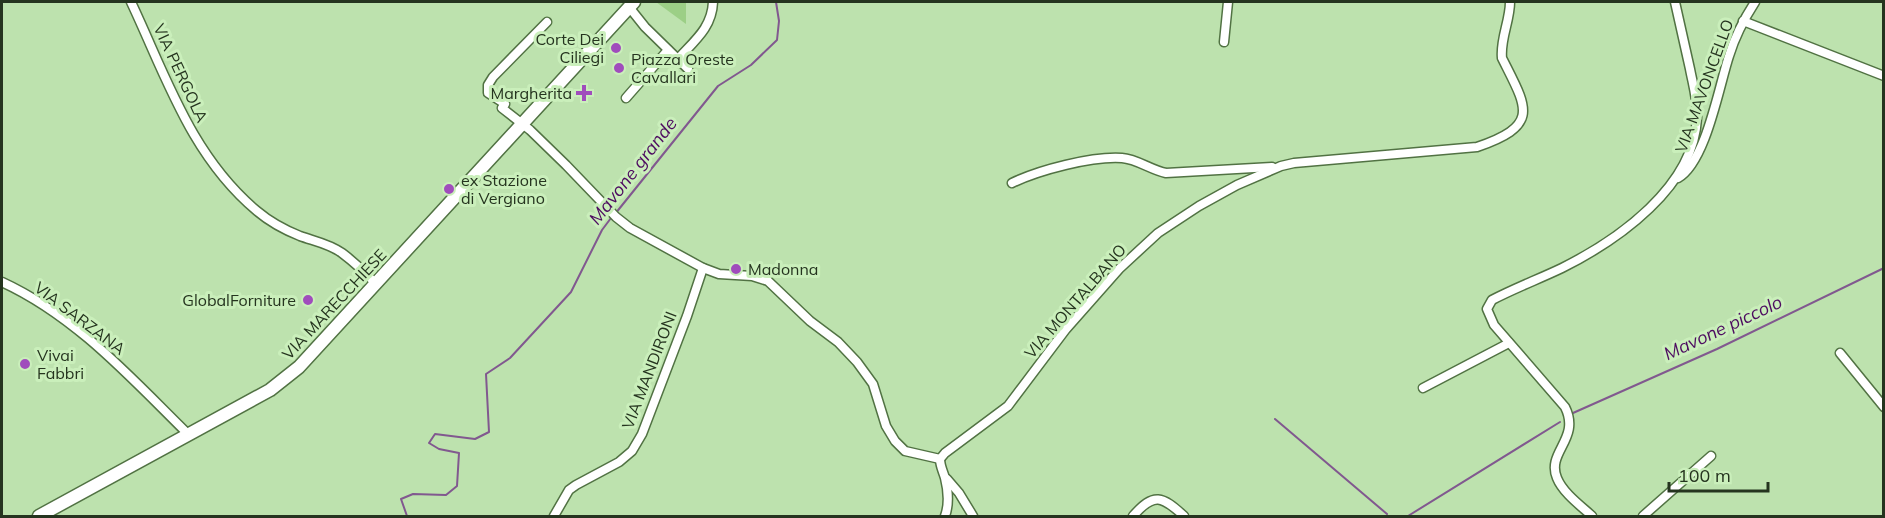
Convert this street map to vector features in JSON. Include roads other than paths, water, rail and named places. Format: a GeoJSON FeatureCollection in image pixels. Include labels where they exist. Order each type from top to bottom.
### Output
{"type":"FeatureCollection","features":[{"type":"Feature","properties":{"kind":"main road","name":"VIA MARECCHIESE"},"geometry":{"type":"LineString","coordinates":[[39,516],[270,390],[284,380],[315,352],[629,7]]}},
{"type":"Feature","properties":{"kind":"street","name":"VIA PERGOLA"},"geometry":{"type":"LineString","coordinates":[[130,2],[184,120],[196,141],[234,188],[256,210],[279,227],[342,253],[376,284]]}},
{"type":"Feature","properties":{"kind":"street"},"geometry":{"type":"LineString","coordinates":[[677,60],[708,26],[713,14],[713,2]]}},
{"type":"Feature","properties":{"kind":"street"},"geometry":{"type":"LineString","coordinates":[[1224,42],[1228,2]]}},
{"type":"Feature","properties":{"kind":"street","name":"VIA MONTALBANO"},"geometry":{"type":"LineString","coordinates":[[1012,183],[1059,167],[1113,159],[1132,160],[1154,171],[1166,173],[1281,166],[1477,147],[1502,138],[1517,126],[1524,109],[1523,99],[1502,58],[1501,51],[1510,2]]}},
{"type":"Feature","properties":{"kind":"street"},"geometry":{"type":"LineString","coordinates":[[1675,2],[1696,95],[1697,119],[1690,147],[1677,178]]}},
{"type":"Feature","properties":{"kind":"street","name":"VIA MAVONCELLO"},"geometry":{"type":"LineString","coordinates":[[1509,343],[1494,325],[1489,314],[1488,304],[1492,300],[1563,267],[1601,245],[1660,199],[1677,178],[1684,174],[1695,158],[1705,136],[1728,57],[1743,21],[1755,2]]}},
{"type":"Feature","properties":{"kind":"street"},"geometry":{"type":"LineString","coordinates":[[629,7],[645,27],[688,69]]}},
{"type":"Feature","properties":{"kind":"street"},"geometry":{"type":"LineString","coordinates":[[1743,21],[1884,76]]}},
{"type":"Feature","properties":{"kind":"street"},"geometry":{"type":"LineString","coordinates":[[547,22],[488,85],[488,93],[505,104],[502,108],[522,123],[616,218],[648,239],[703,268],[719,274],[752,276],[768,281],[810,321],[838,342],[873,384],[886,426],[894,441],[905,451],[940,459],[947,486],[945,516]]}},
{"type":"Feature","properties":{"kind":"street"},"geometry":{"type":"LineString","coordinates":[[626,98],[668,50]]}},
{"type":"Feature","properties":{"kind":"street","name":"VIA MONTALBANO"},"geometry":{"type":"LineString","coordinates":[[940,459],[1008,406],[1066,329],[1138,250],[1158,233],[1199,206],[1237,185],[1281,166]]}},
{"type":"Feature","properties":{"kind":"street","name":"VIA MANDIRONI"},"geometry":{"type":"LineString","coordinates":[[554,516],[569,490],[619,462],[632,451],[642,434],[703,268]]}},
{"type":"Feature","properties":{"kind":"street","name":"VIA SARZANA"},"geometry":{"type":"LineString","coordinates":[[2,282],[51,310],[107,353],[188,434]]}},
{"type":"Feature","properties":{"kind":"street"},"geometry":{"type":"LineString","coordinates":[[1423,388],[1509,343],[1565,407],[1570,427],[1555,465],[1557,478],[1592,516]]}},
{"type":"Feature","properties":{"kind":"street"},"geometry":{"type":"LineString","coordinates":[[1840,353],[1884,407]]}},
{"type":"Feature","properties":{"kind":"street"},"geometry":{"type":"LineString","coordinates":[[1643,516],[1711,456]]}},
{"type":"Feature","properties":{"kind":"street"},"geometry":{"type":"LineString","coordinates":[[944,476],[959,493],[973,516]]}},
{"type":"Feature","properties":{"kind":"street"},"geometry":{"type":"LineString","coordinates":[[1133,516],[1143,505],[1153,499],[1162,499],[1184,516]]}},
{"type":"Feature","properties":{"kind":"waterway","name":"Mavone grande"},"geometry":{"type":"LineString","coordinates":[[615,214],[718,86],[751,65],[777,40],[779,21],[776,2]]}},
{"type":"Feature","properties":{"kind":"waterway","name":"Mavone grande"},"geometry":{"type":"LineString","coordinates":[[407,516],[401,499],[413,494],[446,495],[457,486],[459,453],[439,449],[429,443],[435,434],[475,439],[489,432],[486,374],[510,358],[571,292],[602,230],[611,218]]}},
{"type":"Feature","properties":{"kind":"waterway","name":"Mavone piccolo"},"geometry":{"type":"LineString","coordinates":[[1573,413],[1717,349],[1884,268]]}},
{"type":"Feature","properties":{"kind":"waterway","name":"Mavone piccolo"},"geometry":{"type":"LineString","coordinates":[[1275,419],[1387,514]]}},
{"type":"Feature","properties":{"kind":"waterway","name":"Mavone piccolo"},"geometry":{"type":"LineString","coordinates":[[1408,516],[1560,422]]}},
{"type":"Feature","properties":{"kind":"place","name":"Corte Dei Ciliegi"},"geometry":{"type":"Point","coordinates":[616,48]}},
{"type":"Feature","properties":{"kind":"place","name":"Piazza Oreste Cavallari"},"geometry":{"type":"Point","coordinates":[619,68]}},
{"type":"Feature","properties":{"kind":"place","name":"Margherita"},"geometry":{"type":"Point","coordinates":[584,93]}},
{"type":"Feature","properties":{"kind":"place","name":"ex Stazione di Vergiano"},"geometry":{"type":"Point","coordinates":[449,189]}},
{"type":"Feature","properties":{"kind":"place","name":"Madonna"},"geometry":{"type":"Point","coordinates":[736,269]}},
{"type":"Feature","properties":{"kind":"place","name":"GlobalForniture"},"geometry":{"type":"Point","coordinates":[308,300]}},
{"type":"Feature","properties":{"kind":"place","name":"Vivai Fabbri"},"geometry":{"type":"Point","coordinates":[25,364]}}]}
